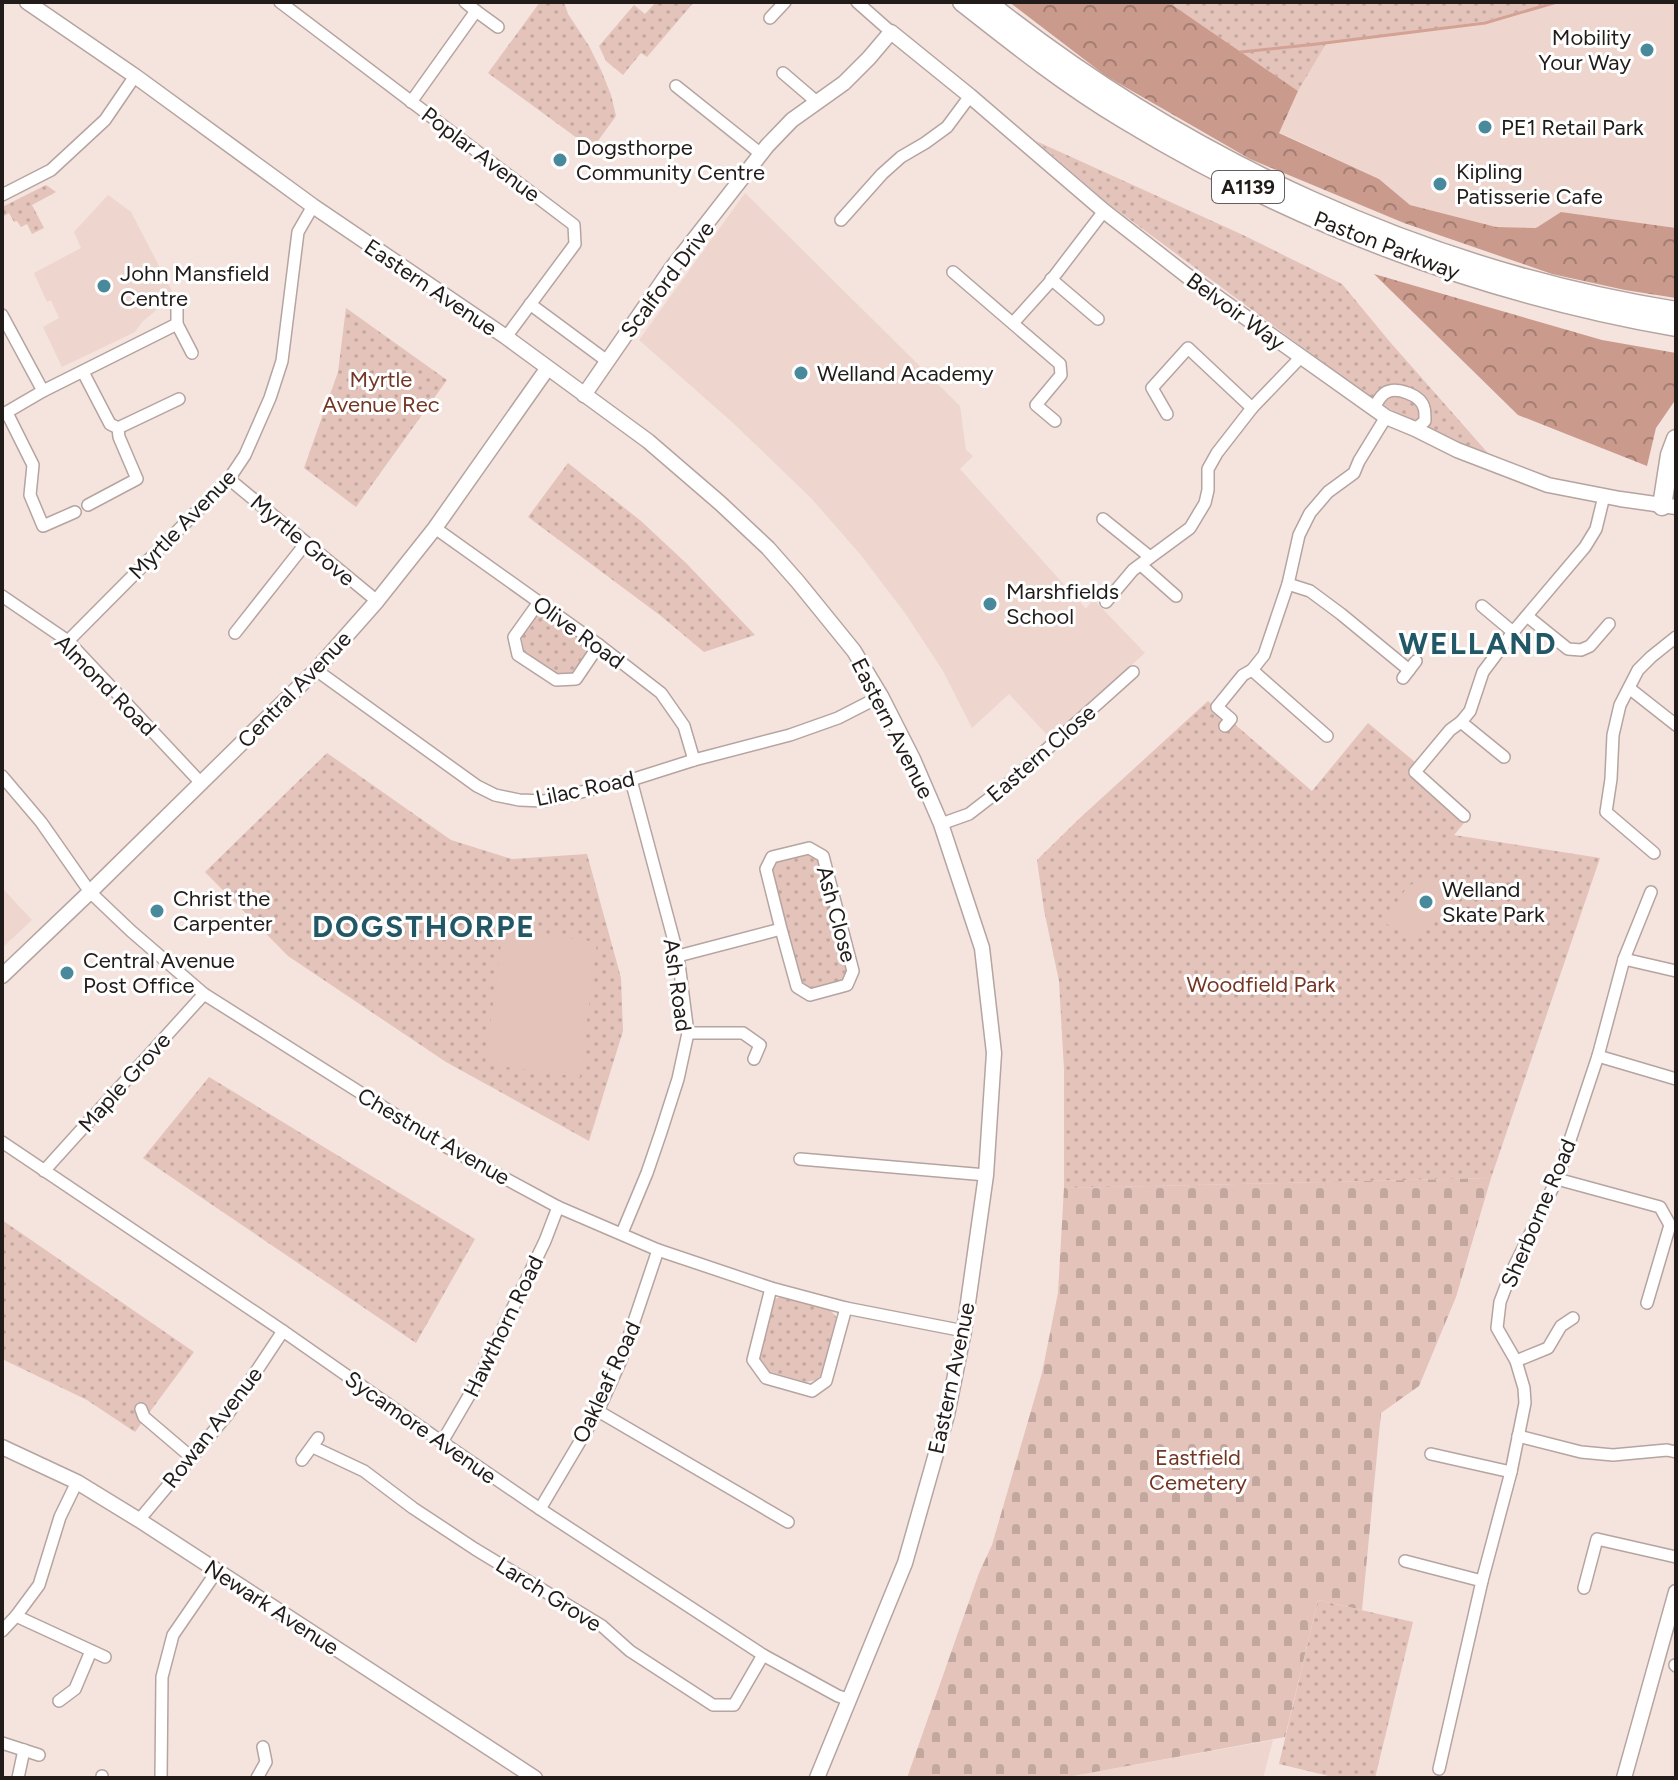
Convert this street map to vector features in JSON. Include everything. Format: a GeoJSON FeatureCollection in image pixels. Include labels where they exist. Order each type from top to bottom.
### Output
{"type":"FeatureCollection","features":[{"type":"Feature","properties":{"kind":"highway","name":"Paston Parkway"},"geometry":{"type":"LineString","coordinates":[[962,2],[1055,73],[1121,118],[1287,207],[1362,238],[1480,280],[1551,300],[1676,327]]}},
{"type":"Feature","properties":{"kind":"highway","name":"Paston Parkway"},"geometry":{"type":"LineString","coordinates":[[987,2],[1129,104],[1180,134],[1294,192],[1418,244],[1484,266],[1676,311]]}},
{"type":"Feature","properties":{"kind":"highway"},"geometry":{"type":"LineString","coordinates":[[1669,507],[1670,455],[1676,439]]}},
{"type":"Feature","properties":{"kind":"street","name":"Eastern Avenue"},"geometry":{"type":"LineString","coordinates":[[27,2],[135,76],[313,206],[506,337],[648,441],[768,548],[798,582],[854,651],[913,759],[941,824],[982,948],[994,1053],[986,1175],[964,1331],[947,1415],[905,1563],[817,1778]]}},
{"type":"Feature","properties":{"kind":"street","name":"Poplar Avenue"},"geometry":{"type":"LineString","coordinates":[[280,2],[574,225],[575,244],[506,337]]}},
{"type":"Feature","properties":{"kind":"street"},"geometry":{"type":"LineString","coordinates":[[465,2],[498,27]]}},
{"type":"Feature","properties":{"kind":"street","name":"Belvoir Way"},"geometry":{"type":"LineString","coordinates":[[857,2],[1104,211],[1193,280],[1380,413],[1457,450],[1544,483],[1669,507]]}},
{"type":"Feature","properties":{"kind":"street"},"geometry":{"type":"LineString","coordinates":[[770,18],[780,3]]}},
{"type":"Feature","properties":{"kind":"street"},"geometry":{"type":"LineString","coordinates":[[411,102],[476,11]]}},
{"type":"Feature","properties":{"kind":"street","name":"Scalford Drive"},"geometry":{"type":"LineString","coordinates":[[584,395],[671,269],[761,154],[792,120],[844,83],[891,32]]}},
{"type":"Feature","properties":{"kind":"street"},"geometry":{"type":"LineString","coordinates":[[783,73],[818,103]]}},
{"type":"Feature","properties":{"kind":"street"},"geometry":{"type":"LineString","coordinates":[[2,195],[51,170],[105,120],[135,76]]}},
{"type":"Feature","properties":{"kind":"street"},"geometry":{"type":"LineString","coordinates":[[676,86],[761,154]]}},
{"type":"Feature","properties":{"kind":"street"},"geometry":{"type":"LineString","coordinates":[[841,220],[901,157],[947,127],[970,96]]}},
{"type":"Feature","properties":{"kind":"street","name":"Myrtle Avenue"},"geometry":{"type":"LineString","coordinates":[[68,641],[229,479],[245,455],[282,361],[298,232],[313,206]]}},
{"type":"Feature","properties":{"kind":"street"},"geometry":{"type":"LineString","coordinates":[[1013,323],[1104,211]]}},
{"type":"Feature","properties":{"kind":"street"},"geometry":{"type":"LineString","coordinates":[[953,272],[1060,364],[1061,375],[1036,405],[1055,421]]}},
{"type":"Feature","properties":{"kind":"street"},"geometry":{"type":"LineString","coordinates":[[1051,279],[1098,319]]}},
{"type":"Feature","properties":{"kind":"street"},"geometry":{"type":"LineString","coordinates":[[177,301],[177,324],[192,353]]}},
{"type":"Feature","properties":{"kind":"street"},"geometry":{"type":"LineString","coordinates":[[530,304],[607,361]]}},
{"type":"Feature","properties":{"kind":"street"},"geometry":{"type":"LineString","coordinates":[[2,315],[43,391]]}},
{"type":"Feature","properties":{"kind":"street"},"geometry":{"type":"LineString","coordinates":[[75,512],[43,526],[30,495],[33,465],[5,414],[43,391],[177,324]]}},
{"type":"Feature","properties":{"kind":"street"},"geometry":{"type":"LineString","coordinates":[[1167,414],[1152,388],[1188,348],[1252,408]]}},
{"type":"Feature","properties":{"kind":"street"},"geometry":{"type":"LineString","coordinates":[[1106,602],[1133,570],[1190,528],[1205,503],[1208,469],[1217,453],[1252,408],[1300,358]]}},
{"type":"Feature","properties":{"kind":"street","name":"Central Avenue"},"geometry":{"type":"LineString","coordinates":[[2,976],[316,670],[377,601],[435,528],[547,369]]}},
{"type":"Feature","properties":{"kind":"street"},"geometry":{"type":"LineString","coordinates":[[83,372],[110,424],[118,428]]}},
{"type":"Feature","properties":{"kind":"street"},"geometry":{"type":"LineString","coordinates":[[1225,726],[1231,719],[1217,707],[1264,655],[1288,584],[1299,535],[1310,513],[1328,492],[1354,473],[1380,413],[1384,393],[1401,390],[1420,401],[1425,409],[1425,421],[1415,429]]}},
{"type":"Feature","properties":{"kind":"street"},"geometry":{"type":"LineString","coordinates":[[118,428],[179,399]]}},
{"type":"Feature","properties":{"kind":"street"},"geometry":{"type":"LineString","coordinates":[[88,505],[137,479],[118,428]]}},
{"type":"Feature","properties":{"kind":"street","name":"Myrtle Grove"},"geometry":{"type":"LineString","coordinates":[[229,479],[377,601]]}},
{"type":"Feature","properties":{"kind":"street"},"geometry":{"type":"LineString","coordinates":[[1464,816],[1415,772],[1470,711],[1483,672],[1590,538],[1596,529],[1604,496]]}},
{"type":"Feature","properties":{"kind":"street"},"geometry":{"type":"LineString","coordinates":[[1103,519],[1176,596]]}},
{"type":"Feature","properties":{"kind":"street","name":"Olive Road"},"geometry":{"type":"LineString","coordinates":[[435,528],[599,645],[667,700],[684,726],[694,760]]}},
{"type":"Feature","properties":{"kind":"street"},"geometry":{"type":"LineString","coordinates":[[235,633],[306,543]]}},
{"type":"Feature","properties":{"kind":"street"},"geometry":{"type":"LineString","coordinates":[[1288,584],[1310,591],[1409,670]]}},
{"type":"Feature","properties":{"kind":"street","name":"Almond Road"},"geometry":{"type":"LineString","coordinates":[[2,596],[68,641],[201,783]]}},
{"type":"Feature","properties":{"kind":"street"},"geometry":{"type":"LineString","coordinates":[[539,602],[514,637],[518,655],[556,680],[576,679],[599,645]]}},
{"type":"Feature","properties":{"kind":"street"},"geometry":{"type":"LineString","coordinates":[[1482,606],[1513,632]]}},
{"type":"Feature","properties":{"kind":"street"},"geometry":{"type":"LineString","coordinates":[[1527,616],[1568,649],[1581,650],[1590,646],[1609,624]]}},
{"type":"Feature","properties":{"kind":"street"},"geometry":{"type":"LineString","coordinates":[[1654,853],[1606,812],[1613,735],[1620,705],[1638,670],[1676,637]]}},
{"type":"Feature","properties":{"kind":"street","name":"Lilac Road"},"geometry":{"type":"LineString","coordinates":[[316,670],[477,786],[495,795],[519,800],[544,801],[790,735],[838,718],[881,696]]}},
{"type":"Feature","properties":{"kind":"street"},"geometry":{"type":"LineString","coordinates":[[1252,670],[1327,736]]}},
{"type":"Feature","properties":{"kind":"street","name":"Eastern Close"},"geometry":{"type":"LineString","coordinates":[[941,824],[969,814],[1009,783],[1133,672]]}},
{"type":"Feature","properties":{"kind":"street"},"geometry":{"type":"LineString","coordinates":[[1629,688],[1676,725]]}},
{"type":"Feature","properties":{"kind":"street"},"geometry":{"type":"LineString","coordinates":[[1461,722],[1504,757]]}},
{"type":"Feature","properties":{"kind":"street","name":"Chestnut Avenue"},"geometry":{"type":"LineString","coordinates":[[2,776],[41,822],[90,892],[204,994],[443,1145],[558,1207],[658,1250],[771,1288],[846,1308],[964,1331]]}},
{"type":"Feature","properties":{"kind":"street","name":"Ash Road"},"geometry":{"type":"LineString","coordinates":[[622,1233],[661,1132],[678,1079],[688,1033],[678,956],[631,780]]}},
{"type":"Feature","properties":{"kind":"street","name":"Ash Close"},"geometry":{"type":"LineString","coordinates":[[809,848],[823,856],[853,971],[847,985],[810,995],[797,987],[781,929],[766,869],[772,857],[809,848]]}},
{"type":"Feature","properties":{"kind":"street","name":"Sherborne Road"},"geometry":{"type":"LineString","coordinates":[[1439,1769],[1525,1403],[1516,1361],[1497,1328],[1500,1302],[1557,1179],[1598,1056],[1624,959],[1651,892]]}},
{"type":"Feature","properties":{"kind":"street"},"geometry":{"type":"LineString","coordinates":[[678,956],[781,929]]}},
{"type":"Feature","properties":{"kind":"street"},"geometry":{"type":"LineString","coordinates":[[1624,959],[1676,971]]}},
{"type":"Feature","properties":{"kind":"street","name":"Maple Grove"},"geometry":{"type":"LineString","coordinates":[[44,1171],[204,994]]}},
{"type":"Feature","properties":{"kind":"street"},"geometry":{"type":"LineString","coordinates":[[688,1033],[743,1033],[760,1045],[754,1059]]}},
{"type":"Feature","properties":{"kind":"street"},"geometry":{"type":"LineString","coordinates":[[1598,1056],[1676,1079]]}},
{"type":"Feature","properties":{"kind":"street","name":"Sycamore Avenue"},"geometry":{"type":"LineString","coordinates":[[2,1142],[540,1509],[763,1655],[848,1699]]}},
{"type":"Feature","properties":{"kind":"street"},"geometry":{"type":"LineString","coordinates":[[800,1159],[986,1175]]}},
{"type":"Feature","properties":{"kind":"street"},"geometry":{"type":"LineString","coordinates":[[1557,1179],[1660,1207],[1670,1225],[1647,1303]]}},
{"type":"Feature","properties":{"kind":"street","name":"Hawthorn Road"},"geometry":{"type":"LineString","coordinates":[[442,1442],[477,1382],[545,1241],[558,1207]]}},
{"type":"Feature","properties":{"kind":"street","name":"Oakleaf Road"},"geometry":{"type":"LineString","coordinates":[[540,1509],[598,1411],[621,1360],[658,1250]]}},
{"type":"Feature","properties":{"kind":"street"},"geometry":{"type":"LineString","coordinates":[[771,1288],[753,1360],[766,1378],[812,1391],[826,1381],[846,1308]]}},
{"type":"Feature","properties":{"kind":"street"},"geometry":{"type":"LineString","coordinates":[[1516,1361],[1548,1348],[1561,1326],[1573,1318]]}},
{"type":"Feature","properties":{"kind":"street","name":"Rowan Avenue"},"geometry":{"type":"LineString","coordinates":[[139,1520],[228,1414],[283,1331]]}},
{"type":"Feature","properties":{"kind":"street"},"geometry":{"type":"LineString","coordinates":[[141,1409],[144,1417],[191,1457]]}},
{"type":"Feature","properties":{"kind":"street"},"geometry":{"type":"LineString","coordinates":[[598,1411],[788,1522]]}},
{"type":"Feature","properties":{"kind":"street"},"geometry":{"type":"LineString","coordinates":[[1518,1436],[1581,1452],[1613,1455],[1667,1450],[1676,1452]]}},
{"type":"Feature","properties":{"kind":"street","name":"Larch Grove"},"geometry":{"type":"LineString","coordinates":[[302,1460],[316,1443],[364,1471],[475,1549],[602,1626],[630,1651],[713,1705],[734,1705],[763,1655]]}},
{"type":"Feature","properties":{"kind":"street","name":"Newark Avenue"},"geometry":{"type":"LineString","coordinates":[[2,1447],[77,1482],[139,1520],[535,1778]]}},
{"type":"Feature","properties":{"kind":"street"},"geometry":{"type":"LineString","coordinates":[[1431,1454],[1511,1472]]}},
{"type":"Feature","properties":{"kind":"street"},"geometry":{"type":"LineString","coordinates":[[2,1631],[39,1585],[60,1517],[77,1482]]}},
{"type":"Feature","properties":{"kind":"street"},"geometry":{"type":"LineString","coordinates":[[1584,1588],[1597,1539],[1676,1557]]}},
{"type":"Feature","properties":{"kind":"street"},"geometry":{"type":"LineString","coordinates":[[1405,1561],[1482,1581]]}},
{"type":"Feature","properties":{"kind":"street"},"geometry":{"type":"LineString","coordinates":[[160,1778],[165,1663],[173,1635],[217,1571]]}},
{"type":"Feature","properties":{"kind":"street"},"geometry":{"type":"LineString","coordinates":[[1624,1778],[1676,1592]]}},
{"type":"Feature","properties":{"kind":"street"},"geometry":{"type":"LineString","coordinates":[[549,1610],[557,1597]]}},
{"type":"Feature","properties":{"kind":"street"},"geometry":{"type":"LineString","coordinates":[[16,1616],[105,1657]]}},
{"type":"Feature","properties":{"kind":"street"},"geometry":{"type":"LineString","coordinates":[[59,1701],[75,1689],[91,1651]]}},
{"type":"Feature","properties":{"kind":"street"},"geometry":{"type":"LineString","coordinates":[[2,1743],[39,1755]]}},
{"type":"Feature","properties":{"kind":"street"},"geometry":{"type":"LineString","coordinates":[[257,1778],[266,1762],[263,1747]]}},
{"type":"Feature","properties":{"kind":"street"},"geometry":{"type":"LineString","coordinates":[[18,1778],[24,1750]]}},
{"type":"Feature","properties":{"kind":"shaded area"},"geometry":{"type":"Polygon","coordinates":[[[1553,2],[1676,2],[1676,228],[1561,212],[1536,228],[1496,227],[1410,205],[1379,179],[1279,132],[1298,91],[1326,44],[1486,21],[1553,2]]]}},
{"type":"Feature","properties":{"kind":"shaded area","name":"Welland Academy"},"geometry":{"type":"Polygon","coordinates":[[[745,193],[960,406],[966,450],[973,456],[960,469],[1086,609],[1093,599],[1145,653],[1049,737],[1009,694],[972,728],[943,671],[905,613],[860,554],[811,498],[732,422],[639,340],[745,193]]]}},
{"type":"Feature","properties":{"kind":"shaded area","name":"John Mansfield Centre"},"geometry":{"type":"Polygon","coordinates":[[[108,195],[131,212],[174,295],[142,322],[135,332],[62,367],[43,327],[59,318],[51,300],[47,302],[34,273],[81,248],[74,232],[108,195]]]}},
{"type":"Feature","properties":{"kind":"shaded area"},"geometry":{"type":"Polygon","coordinates":[[[2,888],[32,920],[2,948],[2,888]]]}},
{"type":"Feature","properties":{"kind":"shaded area"},"geometry":{"type":"Polygon","coordinates":[[[1273,1740],[1263,1778],[1062,1778],[1273,1740]]]}},
{"type":"Feature","properties":{"kind":"green space"},"geometry":{"type":"Polygon","coordinates":[[[540,2],[562,2],[565,5],[589,46],[611,95],[616,116],[592,149],[488,73],[540,2]]]}},
{"type":"Feature","properties":{"kind":"green space"},"geometry":{"type":"Polygon","coordinates":[[[656,2],[694,2],[647,57],[641,53],[623,75],[606,61],[599,46],[634,5],[645,14],[656,2]]]}},
{"type":"Feature","properties":{"kind":"green space"},"geometry":{"type":"Polygon","coordinates":[[[1009,2],[1168,2],[1298,91],[1279,133],[1379,179],[1410,205],[1496,227],[1536,228],[1561,212],[1676,228],[1676,298],[1552,274],[1404,223],[1250,159],[1106,76],[1009,2]]]}},
{"type":"Feature","properties":{"kind":"green space"},"geometry":{"type":"Polygon","coordinates":[[[1168,2],[1553,2],[1486,21],[1326,44],[1298,91],[1168,2]]]}},
{"type":"Feature","properties":{"kind":"green space"},"geometry":{"type":"Polygon","coordinates":[[[1036,141],[1243,235],[1342,284],[1494,460],[1425,430],[1367,395],[1109,204],[1036,141]]]}},
{"type":"Feature","properties":{"kind":"green space"},"geometry":{"type":"Polygon","coordinates":[[[46,185],[56,192],[32,205],[44,228],[32,234],[27,224],[21,227],[9,213],[2,217],[2,207],[46,185]]]}},
{"type":"Feature","properties":{"kind":"green space"},"geometry":{"type":"Polygon","coordinates":[[[1374,274],[1602,340],[1676,353],[1676,399],[1656,428],[1647,466],[1518,415],[1374,274]]]}},
{"type":"Feature","properties":{"kind":"green space","name":"Myrtle Avenue Rec"},"geometry":{"type":"Polygon","coordinates":[[[346,308],[447,380],[356,507],[304,468],[338,372],[346,308]]]}},
{"type":"Feature","properties":{"kind":"green space"},"geometry":{"type":"Polygon","coordinates":[[[568,463],[641,521],[755,635],[704,652],[528,517],[568,463]]]}},
{"type":"Feature","properties":{"kind":"green space"},"geometry":{"type":"Polygon","coordinates":[[[545,611],[588,644],[589,651],[573,675],[557,674],[524,651],[521,635],[537,613],[545,611]]]}},
{"type":"Feature","properties":{"kind":"green space","name":"Woodfield Park"},"geometry":{"type":"Polygon","coordinates":[[[1208,701],[1312,791],[1368,723],[1415,762],[1408,773],[1464,823],[1454,835],[1600,858],[1491,1178],[1064,1188],[1064,1069],[1059,981],[1037,860],[1208,701]]]}},
{"type":"Feature","properties":{"kind":"green space"},"geometry":{"type":"Polygon","coordinates":[[[327,753],[451,840],[512,859],[587,854],[621,978],[623,1031],[589,1141],[446,1062],[288,956],[205,872],[327,753]]]}},
{"type":"Feature","properties":{"kind":"green space"},"geometry":{"type":"Polygon","coordinates":[[[809,852],[819,859],[849,971],[843,982],[810,991],[800,984],[770,870],[774,859],[809,852]]]}},
{"type":"Feature","properties":{"kind":"green space","name":"Welland Skate Park"},"geometry":{"type":"Polygon","coordinates":[[[1438,878],[1456,883],[1461,895],[1438,919],[1411,936],[1386,924],[1389,909],[1397,910],[1410,885],[1438,878]]]}},
{"type":"Feature","properties":{"kind":"green space"},"geometry":{"type":"Polygon","coordinates":[[[503,929],[597,942],[580,1077],[485,1064],[503,929]]]}},
{"type":"Feature","properties":{"kind":"green space"},"geometry":{"type":"Polygon","coordinates":[[[209,1077],[475,1239],[416,1343],[143,1158],[209,1077]]]}},
{"type":"Feature","properties":{"kind":"green space","name":"Eastfield Cemetery"},"geometry":{"type":"Polygon","coordinates":[[[1491,1178],[1456,1297],[1419,1386],[1381,1413],[1362,1610],[1318,1600],[1285,1737],[1062,1778],[907,1778],[979,1573],[992,1545],[1042,1373],[1058,1293],[1064,1188],[1491,1178]]]}},
{"type":"Feature","properties":{"kind":"green space"},"geometry":{"type":"Polygon","coordinates":[[[2,1220],[194,1352],[135,1432],[87,1400],[2,1359],[2,1220]]]}},
{"type":"Feature","properties":{"kind":"green space"},"geometry":{"type":"Polygon","coordinates":[[[786,1296],[828,1307],[837,1318],[822,1374],[816,1380],[806,1382],[768,1371],[759,1360],[772,1302],[786,1296]]]}},
{"type":"Feature","properties":{"kind":"green space"},"geometry":{"type":"Polygon","coordinates":[[[1318,1600],[1413,1622],[1375,1778],[1337,1778],[1279,1764],[1318,1600]]]}},
{"type":"Feature","properties":{"kind":"waterway"},"geometry":{"type":"LineString","coordinates":[[1241,52],[1485,23],[1557,2]]}},
{"type":"Feature","properties":{"kind":"place","name":"Mobility Your Way"},"geometry":{"type":"Point","coordinates":[1647,50]}},
{"type":"Feature","properties":{"kind":"place","name":"PE1 Retail Park"},"geometry":{"type":"Point","coordinates":[1485,127]}},
{"type":"Feature","properties":{"kind":"place","name":"Dogsthorpe Community Centre"},"geometry":{"type":"Point","coordinates":[560,160]}},
{"type":"Feature","properties":{"kind":"place","name":"Kipling Patisserie Cafe"},"geometry":{"type":"Point","coordinates":[1440,184]}},
{"type":"Feature","properties":{"kind":"place","name":"John Mansfield Centre"},"geometry":{"type":"Point","coordinates":[104,286]}},
{"type":"Feature","properties":{"kind":"place","name":"Welland Academy"},"geometry":{"type":"Point","coordinates":[801,373]}},
{"type":"Feature","properties":{"kind":"place","name":"Marshfields School"},"geometry":{"type":"Point","coordinates":[990,604]}},
{"type":"Feature","properties":{"kind":"place","name":"Welland Skate Park"},"geometry":{"type":"Point","coordinates":[1426,902]}},
{"type":"Feature","properties":{"kind":"place","name":"Christ the Carpenter"},"geometry":{"type":"Point","coordinates":[157,911]}},
{"type":"Feature","properties":{"kind":"place","name":"Central Avenue Post Office"},"geometry":{"type":"Point","coordinates":[67,973]}},
{"type":"Feature","properties":{"kind":"district","name":"WELLAND"},"geometry":{"type":"Point","coordinates":[1478,644]}},
{"type":"Feature","properties":{"kind":"district","name":"DOGSTHORPE"},"geometry":{"type":"Point","coordinates":[424,927]}}]}
